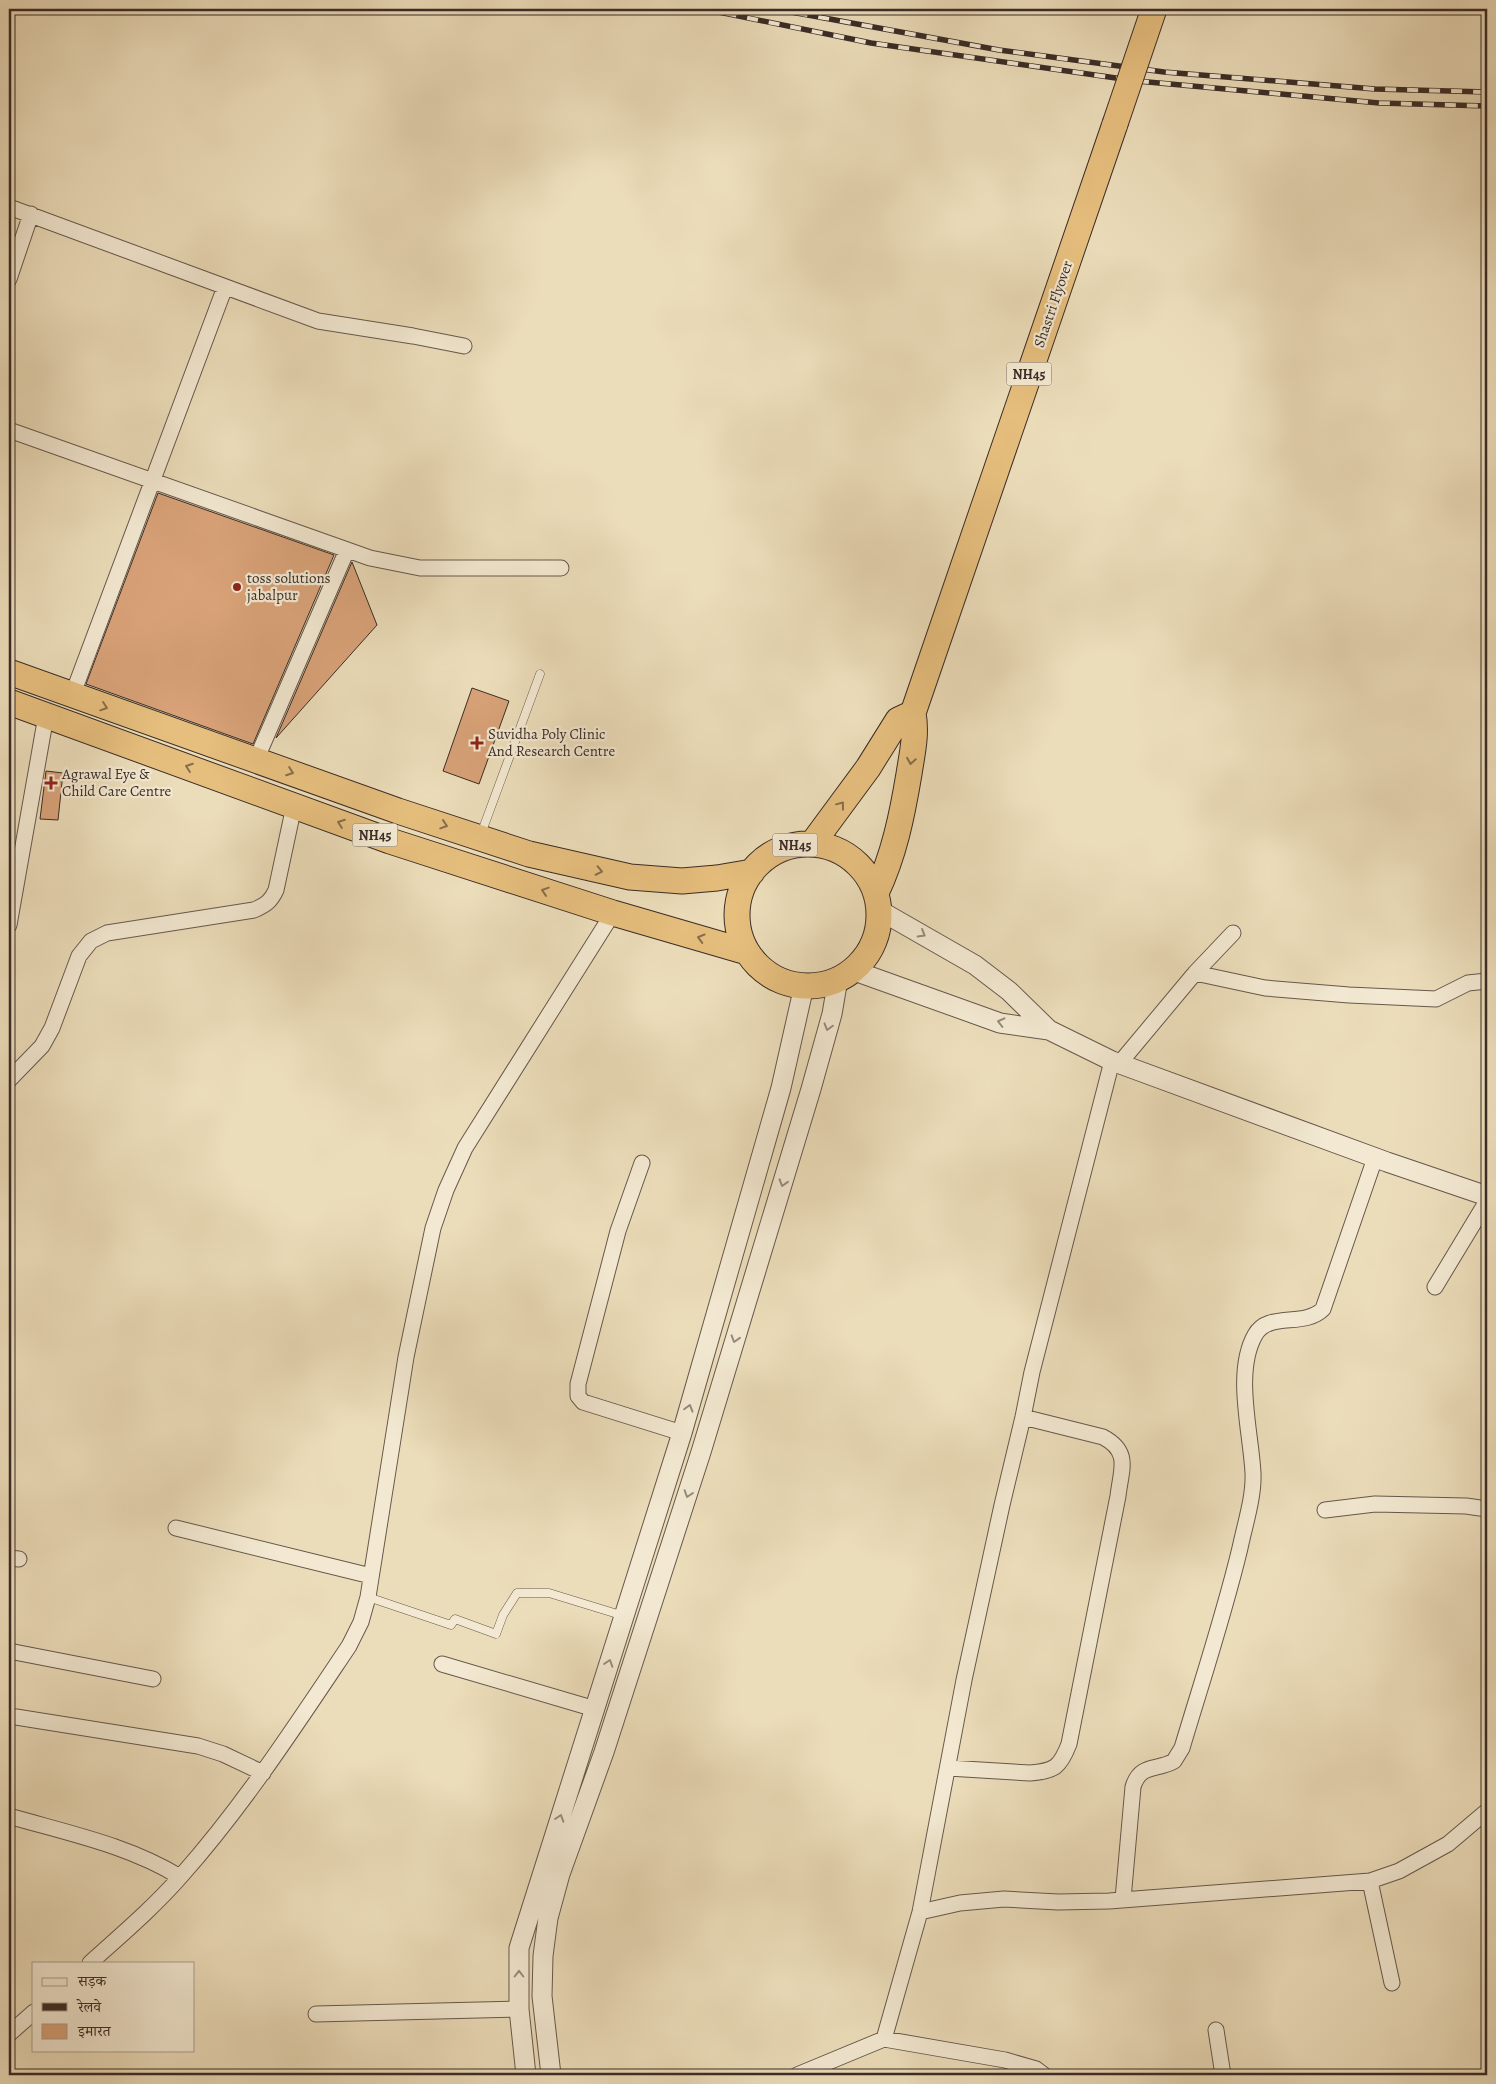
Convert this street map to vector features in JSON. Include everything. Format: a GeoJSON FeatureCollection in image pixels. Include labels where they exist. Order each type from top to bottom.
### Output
{"type":"FeatureCollection","features":[{"type":"Feature","properties":{"kind":"highway","name":"Shastri Flyover"},"geometry":{"type":"LineString","coordinates":[[913,713],[1154,9]]}},
{"type":"Feature","properties":{"kind":"highway","name":"NH45"},"geometry":{"type":"LineString","coordinates":[[9,672],[398,811],[529,854],[630,877],[682,881],[752,872]]}},
{"type":"Feature","properties":{"kind":"highway","name":"NH45"},"geometry":{"type":"LineString","coordinates":[[9,702],[390,841],[613,913],[747,952]]}},
{"type":"Feature","properties":{"kind":"highway","name":"NH45"},"geometry":{"type":"LineString","coordinates":[[812,844],[868,768],[898,720],[913,713],[914,739],[904,807],[878,902],[878,927],[873,944],[864,958],[845,975],[821,984],[804,986],[787,983],[772,976],[758,965],[747,952],[740,936],[737,920],[738,902],[743,886],[752,872],[764,859],[778,850],[795,845],[812,844],[837,851],[858,864],[869,878],[878,902]]}},
{"type":"Feature","properties":{"kind":"street"},"geometry":{"type":"LineString","coordinates":[[9,207],[318,321],[464,346]]}},
{"type":"Feature","properties":{"kind":"street"},"geometry":{"type":"LineString","coordinates":[[9,279],[31,214]]}},
{"type":"Feature","properties":{"kind":"street"},"geometry":{"type":"LineString","coordinates":[[72,696],[151,480],[225,287]]}},
{"type":"Feature","properties":{"kind":"street"},"geometry":{"type":"LineString","coordinates":[[9,430],[370,558],[420,568],[561,568]]}},
{"type":"Feature","properties":{"kind":"street"},"geometry":{"type":"LineString","coordinates":[[256,760],[347,550]]}},
{"type":"Feature","properties":{"kind":"street"},"geometry":{"type":"LineString","coordinates":[[9,925],[46,716]]}},
{"type":"Feature","properties":{"kind":"street"},"geometry":{"type":"LineString","coordinates":[[9,1080],[42,1046],[52,1028],[79,956],[92,941],[107,933],[254,910],[266,905],[272,899],[276,890],[294,806]]}},
{"type":"Feature","properties":{"kind":"street"},"geometry":{"type":"LineString","coordinates":[[878,902],[975,965],[1009,991],[1049,1030]]}},
{"type":"Feature","properties":{"kind":"street"},"geometry":{"type":"LineString","coordinates":[[91,1962],[147,1912],[180,1878],[232,1815],[263,1773],[349,1646],[360,1622],[368,1597],[406,1357],[432,1228],[446,1190],[466,1148],[613,913]]}},
{"type":"Feature","properties":{"kind":"street"},"geometry":{"type":"LineString","coordinates":[[884,2039],[920,1912],[964,1680],[1002,1505],[1024,1417],[1032,1372],[1115,1062],[1233,933]]}},
{"type":"Feature","properties":{"kind":"street"},"geometry":{"type":"LineString","coordinates":[[1195,973],[1266,988],[1349,995],[1436,999],[1468,983],[1487,980]]}},
{"type":"Feature","properties":{"kind":"street"},"geometry":{"type":"LineString","coordinates":[[551,2075],[542,1996],[543,1956],[548,1918],[560,1874],[604,1752],[701,1452],[845,975],[1000,1023],[1049,1030],[1115,1062],[1375,1158],[1487,1196]]}},
{"type":"Feature","properties":{"kind":"street"},"geometry":{"type":"LineString","coordinates":[[526,2075],[518,2009],[519,1948],[682,1433],[781,1088],[804,986]]}},
{"type":"Feature","properties":{"kind":"street"},"geometry":{"type":"LineString","coordinates":[[1123,1899],[1133,1787],[1136,1778],[1142,1772],[1169,1765],[1174,1761],[1182,1748],[1227,1603],[1249,1509],[1254,1475],[1245,1400],[1247,1352],[1256,1333],[1264,1326],[1276,1321],[1316,1316],[1323,1309],[1375,1158]]}},
{"type":"Feature","properties":{"kind":"street"},"geometry":{"type":"LineString","coordinates":[[642,1163],[618,1232],[578,1384],[578,1396],[583,1402],[682,1433]]}},
{"type":"Feature","properties":{"kind":"street"},"geometry":{"type":"LineString","coordinates":[[1436,1287],[1487,1201]]}},
{"type":"Feature","properties":{"kind":"street"},"geometry":{"type":"LineString","coordinates":[[948,1768],[1030,1773],[1043,1772],[1053,1769],[1061,1762],[1069,1744],[1118,1496],[1123,1459],[1121,1450],[1114,1443],[1103,1437],[1024,1417]]}},
{"type":"Feature","properties":{"kind":"street"},"geometry":{"type":"LineString","coordinates":[[1325,1510],[1375,1504],[1466,1506],[1487,1509]]}},
{"type":"Feature","properties":{"kind":"street"},"geometry":{"type":"LineString","coordinates":[[176,1528],[371,1576]]}},
{"type":"Feature","properties":{"kind":"street"},"geometry":{"type":"LineString","coordinates":[[9,1651],[153,1680]]}},
{"type":"Feature","properties":{"kind":"street"},"geometry":{"type":"LineString","coordinates":[[442,1664],[595,1709]]}},
{"type":"Feature","properties":{"kind":"street"},"geometry":{"type":"LineString","coordinates":[[16,1717],[198,1746],[223,1754],[263,1773]]}},
{"type":"Feature","properties":{"kind":"street"},"geometry":{"type":"LineString","coordinates":[[920,1912],[960,1902],[1004,1899],[1058,1902],[1109,1901],[1370,1881],[1399,1871],[1448,1844],[1487,1811]]}},
{"type":"Feature","properties":{"kind":"street"},"geometry":{"type":"LineString","coordinates":[[9,1816],[130,1852],[158,1864],[180,1878]]}},
{"type":"Feature","properties":{"kind":"street"},"geometry":{"type":"LineString","coordinates":[[1370,1881],[1392,1982]]}},
{"type":"Feature","properties":{"kind":"street"},"geometry":{"type":"LineString","coordinates":[[316,2014],[518,2009]]}},
{"type":"Feature","properties":{"kind":"street"},"geometry":{"type":"LineString","coordinates":[[9,2034],[32,2014]]}},
{"type":"Feature","properties":{"kind":"street"},"geometry":{"type":"LineString","coordinates":[[1216,2030],[1223,2075]]}},
{"type":"Feature","properties":{"kind":"street"},"geometry":{"type":"LineString","coordinates":[[797,2075],[884,2039],[1005,2060],[1036,2070],[1044,2075]]}},
{"type":"Feature","properties":{"kind":"lane"},"geometry":{"type":"LineString","coordinates":[[480,837],[540,674]]}},
{"type":"Feature","properties":{"kind":"lane"},"geometry":{"type":"LineString","coordinates":[[368,1597],[451,1625],[455,1619],[496,1634],[516,1592],[549,1593],[624,1616]]}},
{"type":"Feature","properties":{"kind":"building","name":"toss solutions jabalpur"},"geometry":{"type":"Polygon","coordinates":[[[158,493],[334,555],[253,744],[86,684],[158,493]]]}},
{"type":"Feature","properties":{"kind":"building"},"geometry":{"type":"Polygon","coordinates":[[[352,562],[377,625],[276,738],[352,562]]]}},
{"type":"Feature","properties":{"kind":"building"},"geometry":{"type":"Polygon","coordinates":[[[472,688],[509,701],[479,784],[443,771],[472,688]]]}},
{"type":"Feature","properties":{"kind":"building"},"geometry":{"type":"Polygon","coordinates":[[[46,771],[63,773],[58,820],[40,819],[46,771]]]}},
{"type":"Feature","properties":{"kind":"railway"},"geometry":{"type":"LineString","coordinates":[[704,9],[871,43],[1137,81],[1379,103],[1487,106]]}},
{"type":"Feature","properties":{"kind":"railway"},"geometry":{"type":"LineString","coordinates":[[775,9],[999,50],[1164,72],[1375,89],[1487,92]]}},
{"type":"Feature","properties":{"kind":"place","name":"toss solutions jabalpur"},"geometry":{"type":"Point","coordinates":[237,587]}},
{"type":"Feature","properties":{"kind":"place","name":"Suvidha Poly Clinic And Research Centre"},"geometry":{"type":"Point","coordinates":[477,743]}},
{"type":"Feature","properties":{"kind":"place","name":"Agrawal Eye & Child Care Centre"},"geometry":{"type":"Point","coordinates":[51,783]}}]}
